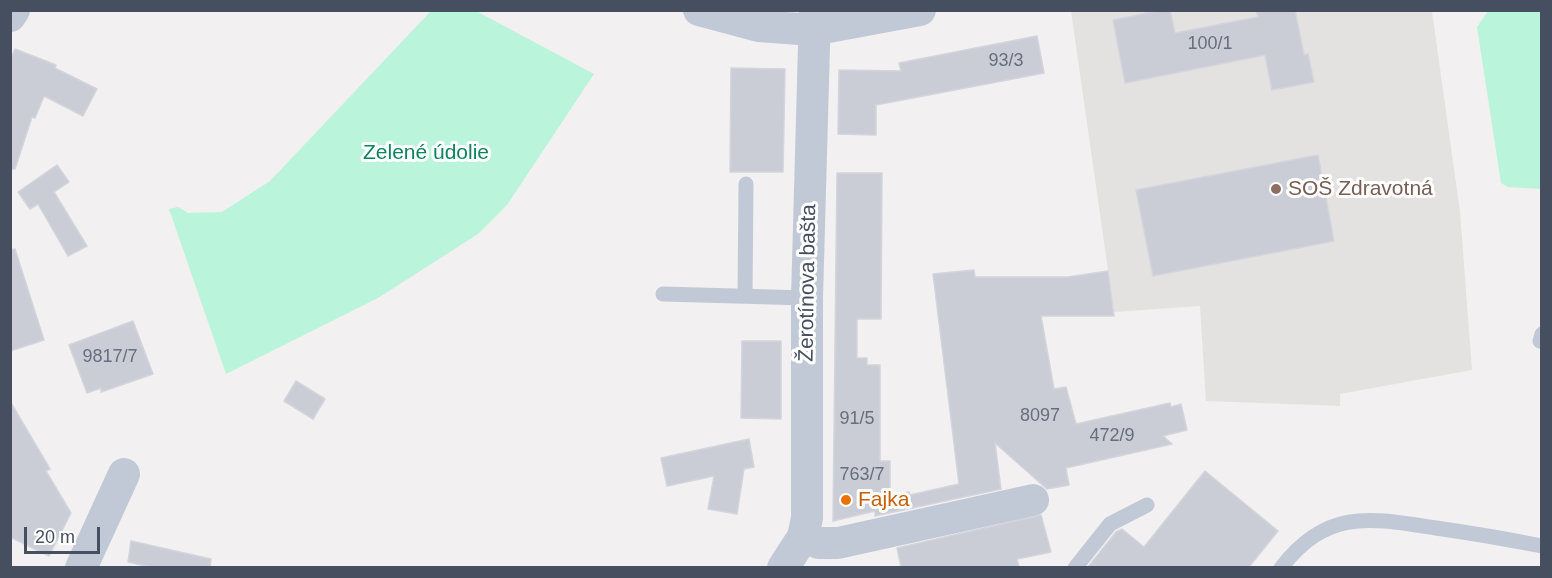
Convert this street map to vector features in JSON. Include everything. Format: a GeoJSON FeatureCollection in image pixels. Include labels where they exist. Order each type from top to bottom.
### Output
{"type":"FeatureCollection","features":[{"type":"Feature","properties":{"kind":"street"},"geometry":{"type":"LineString","coordinates":[[10,16],[14,10]]}},
{"type":"Feature","properties":{"kind":"street"},"geometry":{"type":"LineString","coordinates":[[699,10],[759,26],[920,10]]}},
{"type":"Feature","properties":{"kind":"street","name":"Žerotínova bašta"},"geometry":{"type":"LineString","coordinates":[[783,567],[803,537],[807,518],[807,298],[814,20]]}},
{"type":"Feature","properties":{"kind":"street"},"geometry":{"type":"LineString","coordinates":[[81,567],[124,474]]}},
{"type":"Feature","properties":{"kind":"street"},"geometry":{"type":"LineString","coordinates":[[803,537],[819,543],[838,543],[1033,500]]}},
{"type":"Feature","properties":{"kind":"lane"},"geometry":{"type":"LineString","coordinates":[[745,296],[746,183]]}},
{"type":"Feature","properties":{"kind":"lane"},"geometry":{"type":"LineString","coordinates":[[663,294],[807,298]]}},
{"type":"Feature","properties":{"kind":"lane"},"geometry":{"type":"LineString","coordinates":[[1075,567],[1110,524],[1147,505]]}},
{"type":"Feature","properties":{"kind":"lane"},"geometry":{"type":"LineString","coordinates":[[1281,567],[1306,540],[1320,532],[1334,526],[1368,520],[1490,536],[1542,546]]}},
{"type":"Feature","properties":{"kind":"shaded area","name":"SOŠ Zdravotná"},"geometry":{"type":"Polygon","coordinates":[[[1071,11],[1432,11],[1460,212],[1472,370],[1340,394],[1340,406],[1206,401],[1200,306],[1114,312],[1071,11]]]}},
{"type":"Feature","properties":{"kind":"green space","name":"Zelené údolie"},"geometry":{"type":"Polygon","coordinates":[[[431,11],[476,11],[594,74],[507,205],[478,234],[378,298],[226,374],[169,209],[178,207],[188,213],[222,212],[270,181],[431,11]]]}},
{"type":"Feature","properties":{"kind":"green space"},"geometry":{"type":"Polygon","coordinates":[[[1488,11],[1541,11],[1541,189],[1508,187],[1501,183],[1477,27],[1488,11]]]}},
{"type":"Feature","properties":{"kind":"building"},"geometry":{"type":"Polygon","coordinates":[[[1170,10],[1175,33],[1258,17],[1256,10],[1295,10],[1304,55],[1308,54],[1314,82],[1272,90],[1265,55],[1125,83],[1113,20],[1170,10]]]}},
{"type":"Feature","properties":{"kind":"building"},"geometry":{"type":"Polygon","coordinates":[[[1037,36],[1044,73],[876,105],[876,135],[838,134],[839,70],[901,71],[899,63],[1037,36]]]}},
{"type":"Feature","properties":{"kind":"building"},"geometry":{"type":"Polygon","coordinates":[[[15,49],[56,65],[55,68],[97,89],[83,116],[44,96],[35,118],[32,117],[15,169],[10,169],[10,61],[15,49]]]}},
{"type":"Feature","properties":{"kind":"building"},"geometry":{"type":"Polygon","coordinates":[[[731,68],[785,69],[783,172],[730,172],[731,68]]]}},
{"type":"Feature","properties":{"kind":"building"},"geometry":{"type":"Polygon","coordinates":[[[1318,155],[1334,241],[1153,276],[1136,190],[1318,155]]]}},
{"type":"Feature","properties":{"kind":"building"},"geometry":{"type":"Polygon","coordinates":[[[57,165],[69,182],[54,192],[87,246],[68,256],[38,204],[30,209],[18,192],[57,165]]]}},
{"type":"Feature","properties":{"kind":"building"},"geometry":{"type":"Polygon","coordinates":[[[837,173],[882,173],[881,319],[857,319],[857,358],[867,358],[867,365],[880,365],[880,461],[890,461],[890,495],[909,492],[910,495],[959,484],[933,274],[974,270],[975,277],[1068,277],[1108,271],[1114,316],[1041,316],[1054,389],[1066,387],[1076,424],[1170,403],[1171,407],[1181,404],[1187,430],[1163,436],[1172,444],[1066,468],[1069,485],[1047,489],[995,443],[1001,489],[875,516],[875,511],[833,521],[837,173]]]}},
{"type":"Feature","properties":{"kind":"building"},"geometry":{"type":"Polygon","coordinates":[[[15,249],[44,340],[10,351],[10,250],[15,249]]]}},
{"type":"Feature","properties":{"kind":"building"},"geometry":{"type":"Polygon","coordinates":[[[133,321],[153,374],[101,392],[101,388],[87,393],[69,345],[133,321]]]}},
{"type":"Feature","properties":{"kind":"building"},"geometry":{"type":"Polygon","coordinates":[[[742,341],[781,341],[781,419],[741,418],[742,341]]]}},
{"type":"Feature","properties":{"kind":"building"},"geometry":{"type":"Polygon","coordinates":[[[296,381],[325,399],[313,419],[284,401],[296,381]]]}},
{"type":"Feature","properties":{"kind":"building"},"geometry":{"type":"Polygon","coordinates":[[[10,401],[50,469],[46,471],[71,513],[49,556],[10,537],[10,401]]]}},
{"type":"Feature","properties":{"kind":"building"},"geometry":{"type":"Polygon","coordinates":[[[749,439],[754,467],[744,469],[737,514],[708,509],[714,476],[667,486],[661,458],[749,439]]]}},
{"type":"Feature","properties":{"kind":"building"},"geometry":{"type":"Polygon","coordinates":[[[1205,471],[1278,531],[1249,567],[1088,567],[1116,532],[1122,529],[1144,547],[1205,471]]]}},
{"type":"Feature","properties":{"kind":"building"},"geometry":{"type":"Polygon","coordinates":[[[1041,515],[1051,552],[1017,559],[1019,567],[901,567],[897,548],[1041,515]]]}},
{"type":"Feature","properties":{"kind":"building"},"geometry":{"type":"Polygon","coordinates":[[[131,541],[211,559],[210,567],[151,567],[128,562],[131,541]]]}},
{"type":"Feature","properties":{"kind":"place","name":"SOŠ Zdravotná"},"geometry":{"type":"Point","coordinates":[1276,189]}},
{"type":"Feature","properties":{"kind":"place","name":"Fajka"},"geometry":{"type":"Point","coordinates":[846,500]}}]}
